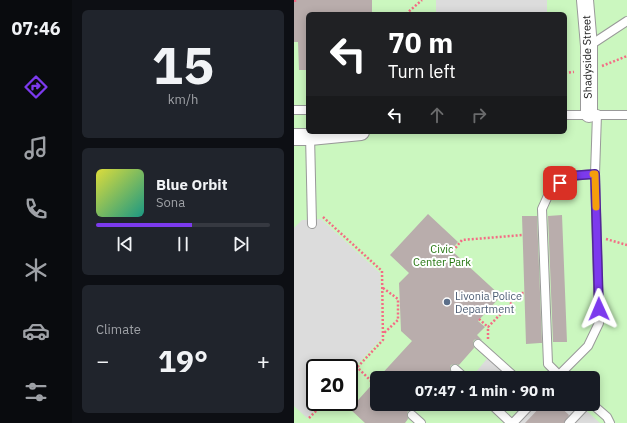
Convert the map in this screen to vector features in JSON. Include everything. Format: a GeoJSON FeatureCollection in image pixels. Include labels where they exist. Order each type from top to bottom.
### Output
{"type":"FeatureCollection","features":[{"type":"Feature","properties":{"kind":"street","name":"Shadyside Street"},"geometry":{"type":"LineString","coordinates":[[585,0],[593,114]]}},
{"type":"Feature","properties":{"kind":"street"},"geometry":{"type":"LineString","coordinates":[[304,135],[323,134]]}},
{"type":"Feature","properties":{"kind":"lane"},"geometry":{"type":"LineString","coordinates":[[589,46],[627,21]]}},
{"type":"Feature","properties":{"kind":"lane"},"geometry":{"type":"LineString","coordinates":[[294,110],[306,110]]}},
{"type":"Feature","properties":{"kind":"lane"},"geometry":{"type":"LineString","coordinates":[[565,371],[588,346],[599,323],[593,114]]}},
{"type":"Feature","properties":{"kind":"lane"},"geometry":{"type":"LineString","coordinates":[[567,115],[627,115]]}},
{"type":"Feature","properties":{"kind":"lane"},"geometry":{"type":"LineString","coordinates":[[304,135],[312,224]]}},
{"type":"Feature","properties":{"kind":"lane"},"geometry":{"type":"LineString","coordinates":[[554,371],[548,364],[542,209],[551,189],[569,176],[595,174]]}},
{"type":"Feature","properties":{"kind":"lane"},"geometry":{"type":"LineString","coordinates":[[478,344],[508,371]]}},
{"type":"Feature","properties":{"kind":"lane"},"geometry":{"type":"LineString","coordinates":[[499,411],[512,423],[524,411]]}},
{"type":"Feature","properties":{"kind":"lane"},"geometry":{"type":"LineString","coordinates":[[569,423],[580,411]]}},
{"type":"Feature","properties":{"kind":"lane"},"geometry":{"type":"LineString","coordinates":[[600,411],[607,417],[610,423]]}},
{"type":"Feature","properties":{"kind":"lane"},"geometry":{"type":"LineString","coordinates":[[412,415],[421,423]]}},
{"type":"Feature","properties":{"kind":"path"},"geometry":{"type":"LineString","coordinates":[[408,12],[422,0]]}},
{"type":"Feature","properties":{"kind":"path"},"geometry":{"type":"LineString","coordinates":[[596,68],[627,56]]}},
{"type":"Feature","properties":{"kind":"path"},"geometry":{"type":"LineString","coordinates":[[567,73],[578,71]]}},
{"type":"Feature","properties":{"kind":"path"},"geometry":{"type":"LineString","coordinates":[[322,217],[382,271],[383,340],[358,365]]}},
{"type":"Feature","properties":{"kind":"path"},"geometry":{"type":"LineString","coordinates":[[453,251],[462,240],[523,235]]}},
{"type":"Feature","properties":{"kind":"path"},"geometry":{"type":"LineString","coordinates":[[597,238],[608,239],[627,245]]}},
{"type":"Feature","properties":{"kind":"path"},"geometry":{"type":"LineString","coordinates":[[382,287],[398,299],[399,309],[398,320],[383,333]]}},
{"type":"Feature","properties":{"kind":"path"},"geometry":{"type":"LineString","coordinates":[[479,319],[488,327],[521,293],[525,293]]}},
{"type":"Feature","properties":{"kind":"path"},"geometry":{"type":"LineString","coordinates":[[358,369],[370,380]]}},
{"type":"Feature","properties":{"kind":"path"},"geometry":{"type":"LineString","coordinates":[[309,418],[316,411]]}},
{"type":"Feature","properties":{"kind":"green space","name":"Civic Center Park"},"geometry":{"type":"Polygon","coordinates":[[[294,0],[627,0],[627,423],[294,423],[294,0]]]}},
{"type":"Feature","properties":{"kind":"shaded area"},"geometry":{"type":"Polygon","coordinates":[[[436,0],[547,0],[547,12],[436,12],[436,0]]]}},
{"type":"Feature","properties":{"kind":"shaded area"},"geometry":{"type":"Polygon","coordinates":[[[321,219],[380,273],[381,339],[358,363],[358,359],[306,359],[306,411],[314,411],[307,418],[294,406],[294,228],[302,220],[321,219]]]}},
{"type":"Feature","properties":{"kind":"shaded area"},"geometry":{"type":"Polygon","coordinates":[[[490,355],[508,371],[477,371],[490,355]]]}},
{"type":"Feature","properties":{"kind":"shaded area"},"geometry":{"type":"Polygon","coordinates":[[[518,411],[587,411],[600,423],[507,423],[518,411]]]}},
{"type":"Feature","properties":{"kind":"building"},"geometry":{"type":"Polygon","coordinates":[[[294,0],[372,0],[372,12],[306,12],[306,70],[299,70],[298,42],[294,42],[294,0]]]}},
{"type":"Feature","properties":{"kind":"building","name":"Livonia Police Department"},"geometry":{"type":"Polygon","coordinates":[[[428,214],[458,242],[451,250],[501,296],[478,321],[485,327],[477,335],[482,340],[474,340],[474,348],[459,365],[451,365],[451,371],[384,371],[412,341],[401,331],[399,283],[409,273],[390,255],[428,214]]]}},
{"type":"Feature","properties":{"kind":"building"},"geometry":{"type":"Polygon","coordinates":[[[562,215],[567,342],[553,342],[548,216],[562,215]]]}},
{"type":"Feature","properties":{"kind":"building"},"geometry":{"type":"Polygon","coordinates":[[[522,216],[537,216],[542,343],[526,344],[522,216]]]}},
{"type":"Feature","properties":{"kind":"building"},"geometry":{"type":"Polygon","coordinates":[[[370,387],[370,411],[408,411],[408,419],[405,423],[365,423],[352,411],[358,411],[358,400],[370,387]]]}},
{"type":"Feature","properties":{"kind":"building"},"geometry":{"type":"Polygon","coordinates":[[[536,411],[565,411],[569,415],[564,423],[525,423],[536,411]]]}},
{"type":"Feature","properties":{"kind":"slow traffic"},"geometry":{"type":"LineString","coordinates":[[593,174],[595,174],[596,207]]}},
{"type":"Feature","properties":{"kind":"place","name":"Livonia Police Department"},"geometry":{"type":"Point","coordinates":[447,302]}},
{"type":"Feature","properties":{"kind":"route"},"geometry":{"type":"LineString","coordinates":[[560,183],[569,176],[595,174],[599,309]]}}]}
